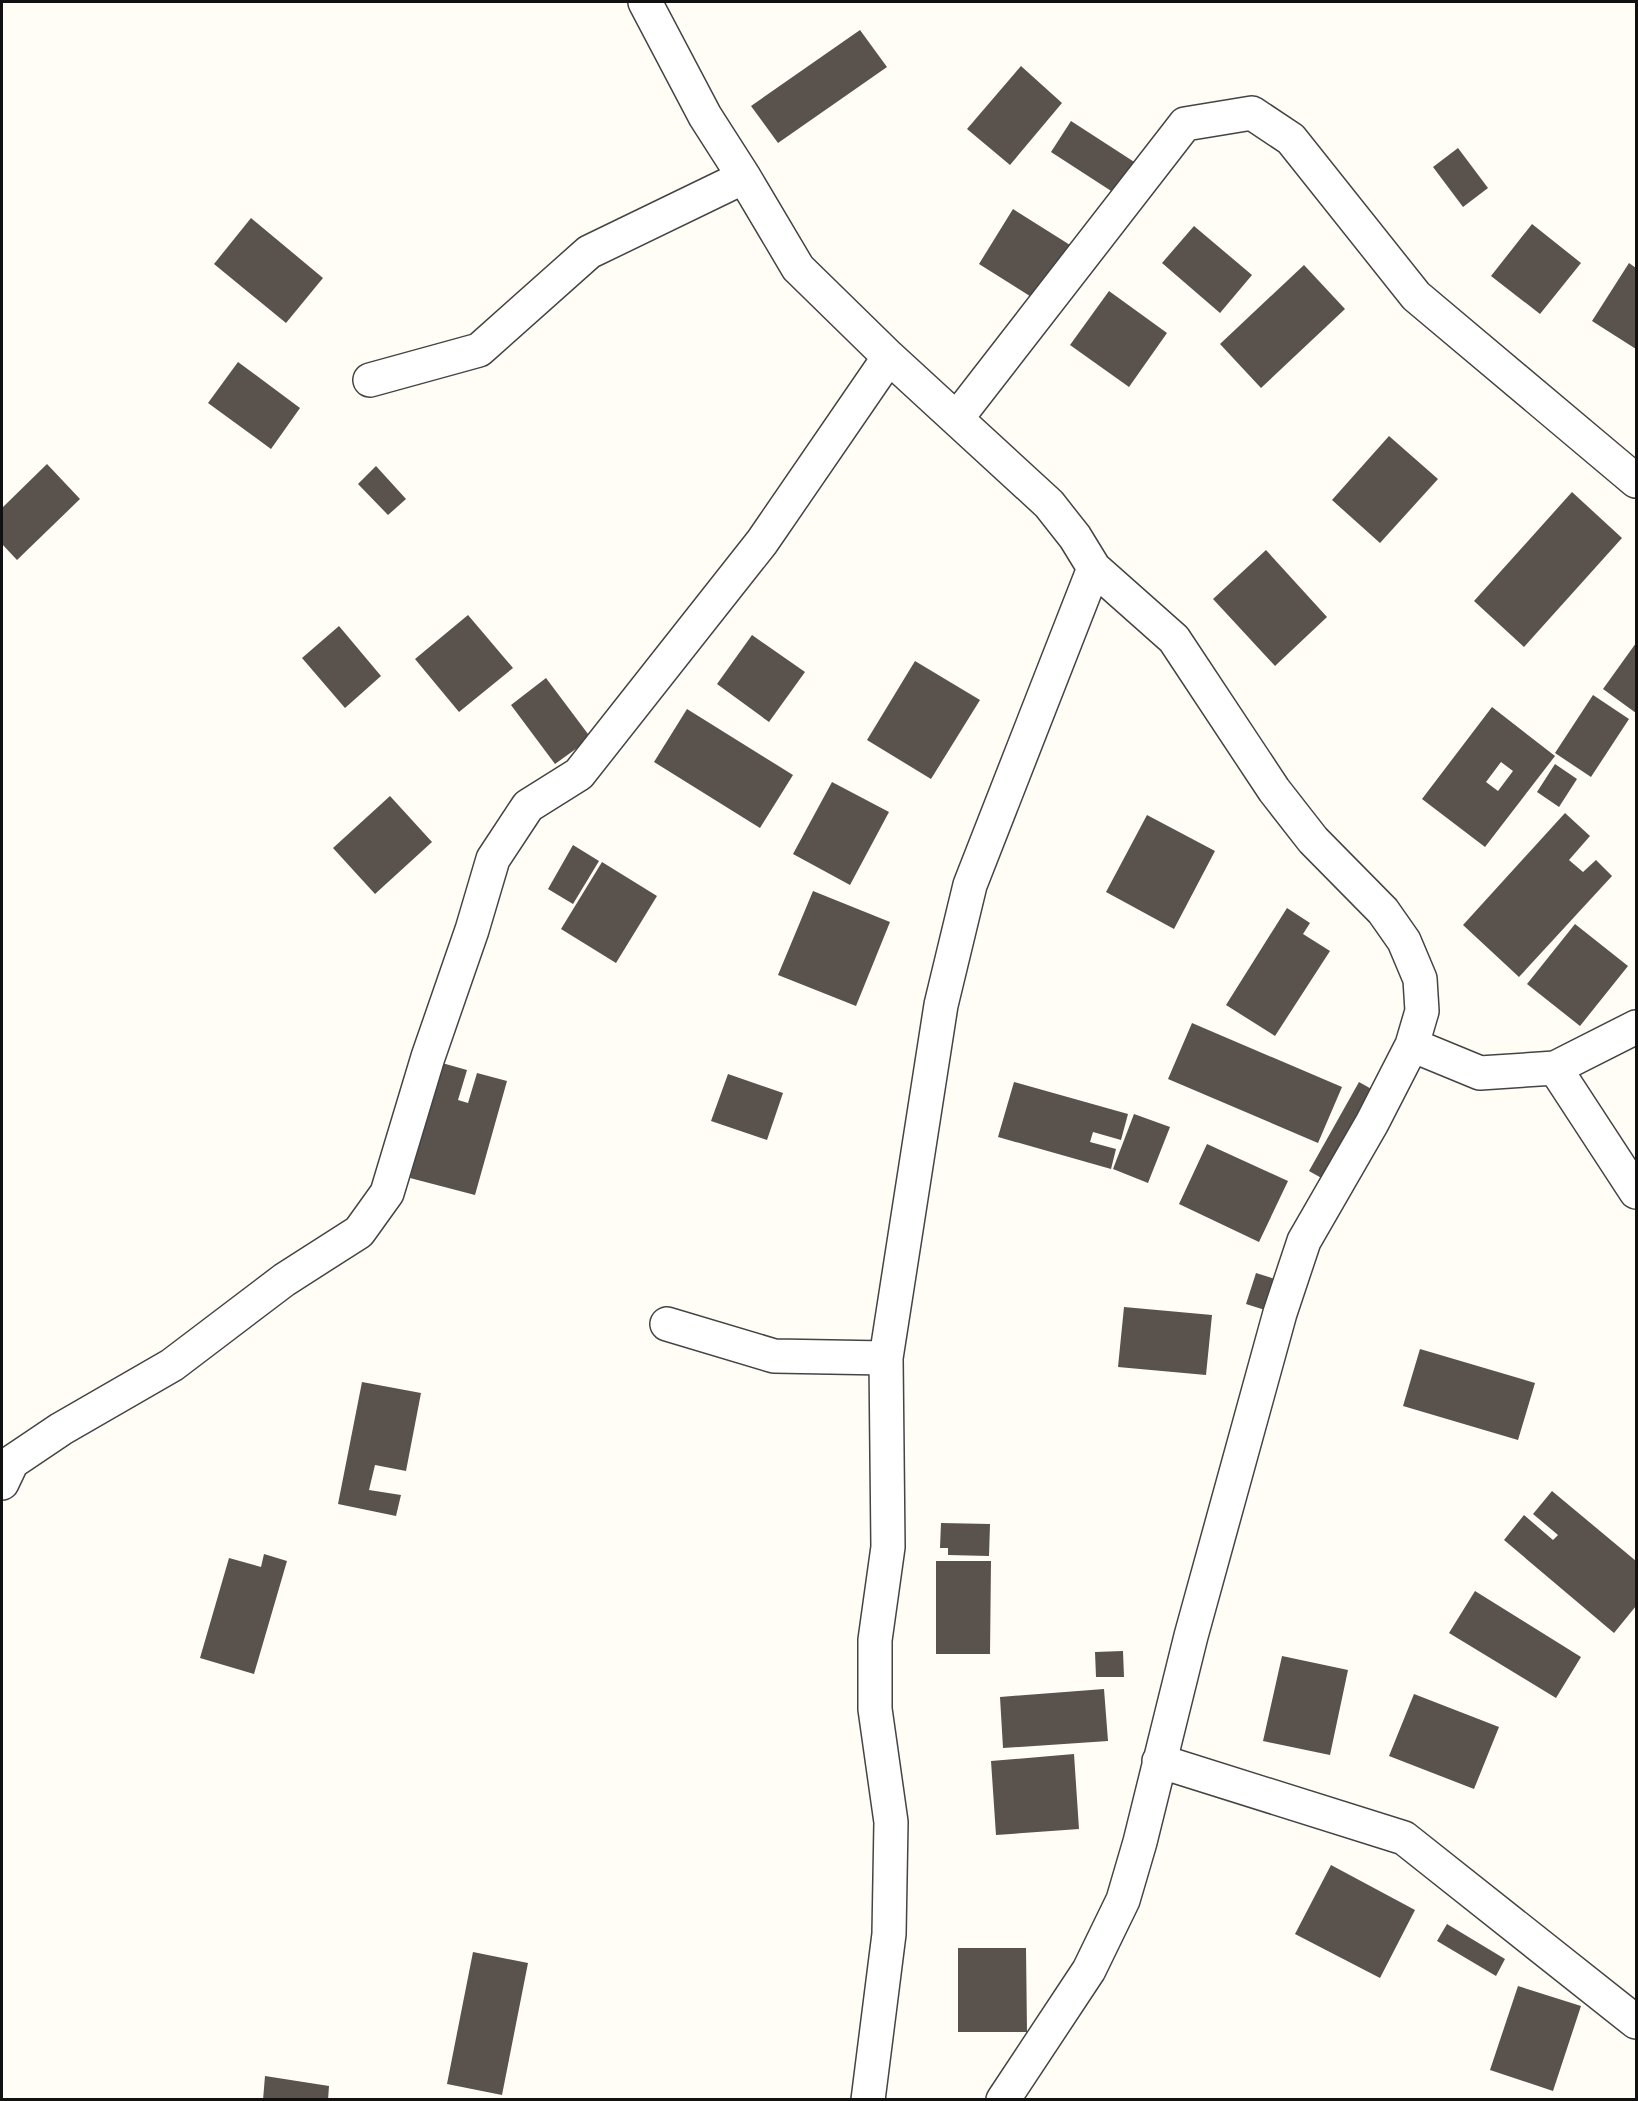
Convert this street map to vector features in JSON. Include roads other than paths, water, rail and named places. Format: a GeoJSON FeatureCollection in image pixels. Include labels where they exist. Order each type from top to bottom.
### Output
{"type":"FeatureCollection","features":[{"type":"Feature","properties":{"kind":"street"},"geometry":{"type":"LineString","coordinates":[[645,2],[705,116],[798,268],[889,357],[1049,504],[1075,537],[1094,568],[1174,639],[1274,790],[1313,840],[1383,911],[1404,941],[1420,979],[1422,1011],[1412,1045],[1372,1123],[1304,1241],[1280,1313],[1191,1636],[1140,1842],[1123,1900],[1089,1970],[1003,2100]]}},
{"type":"Feature","properties":{"kind":"street"},"geometry":{"type":"LineString","coordinates":[[957,418],[1185,124],[1252,113],[1291,139],[1416,296],[1636,481]]}},
{"type":"Feature","properties":{"kind":"street"},"geometry":{"type":"LineString","coordinates":[[370,380],[479,350],[589,252],[744,177]]}},
{"type":"Feature","properties":{"kind":"street"},"geometry":{"type":"LineString","coordinates":[[2,1483],[12,1462],[61,1429],[172,1365],[284,1280],[359,1232],[387,1193],[428,1057],[472,930],[493,859],[528,806],[579,774],[754,552],[889,357]]}},
{"type":"Feature","properties":{"kind":"street"},"geometry":{"type":"LineString","coordinates":[[868,2100],[889,1934],[891,1822],[875,1709],[875,1640],[888,1547],[886,1358],[941,1005],[970,885],[1094,568]]}},
{"type":"Feature","properties":{"kind":"street"},"geometry":{"type":"LineString","coordinates":[[1412,1045],[1480,1073],[1556,1068],[1636,1027]]}},
{"type":"Feature","properties":{"kind":"street"},"geometry":{"type":"LineString","coordinates":[[1556,1068],[1636,1192]]}},
{"type":"Feature","properties":{"kind":"street"},"geometry":{"type":"LineString","coordinates":[[667,1324],[774,1356],[886,1358]]}},
{"type":"Feature","properties":{"kind":"street"},"geometry":{"type":"LineString","coordinates":[[1159,1761],[1404,1838],[1636,2022]]}}]}
